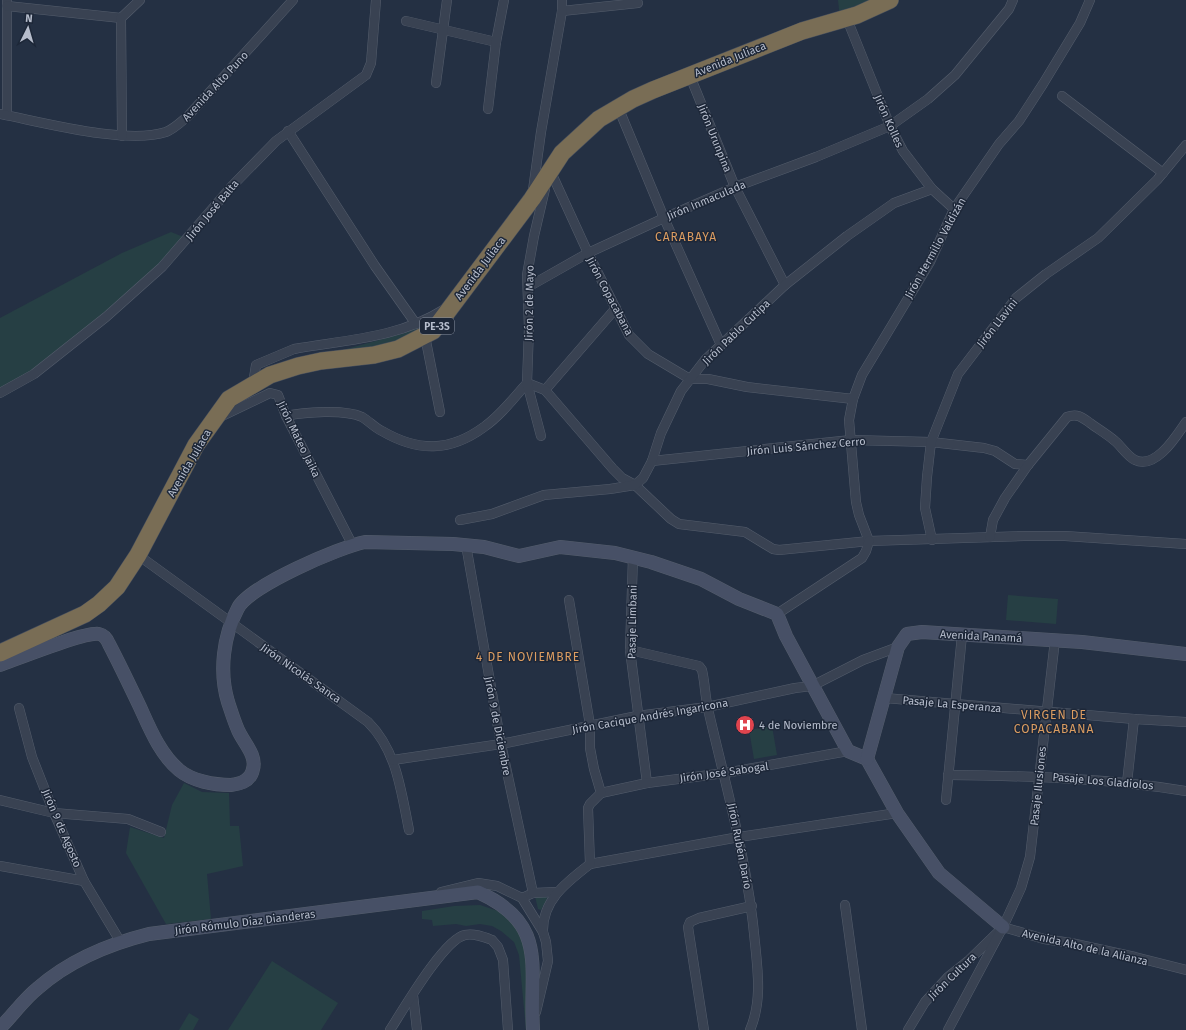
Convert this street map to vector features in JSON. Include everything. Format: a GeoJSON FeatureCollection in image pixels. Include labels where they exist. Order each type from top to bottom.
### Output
{"type":"FeatureCollection","features":[{"type":"Feature","properties":{"kind":"highway","name":"Avenida Juliaca"},"geometry":{"type":"LineString","coordinates":[[0,653],[85,614],[100,604],[117,587],[138,555],[196,446],[229,399],[270,375],[298,366],[398,349],[420,330],[442,322],[453,304],[532,199],[562,153],[599,119],[633,99],[802,31],[847,19],[890,0]]}},
{"type":"Feature","properties":{"kind":"street"},"geometry":{"type":"LineString","coordinates":[[122,136],[121,18],[140,0]]}},
{"type":"Feature","properties":{"kind":"street","name":"Avenida Alto Puno"},"geometry":{"type":"LineString","coordinates":[[4,114],[122,136],[156,134],[167,131],[188,116],[293,0]]}},
{"type":"Feature","properties":{"kind":"street","name":"Jirón José Balta"},"geometry":{"type":"LineString","coordinates":[[0,393],[34,374],[106,317],[162,267],[247,170],[288,131],[366,75],[371,63],[376,0]]}},
{"type":"Feature","properties":{"kind":"street"},"geometry":{"type":"LineString","coordinates":[[436,83],[447,0]]}},
{"type":"Feature","properties":{"kind":"street"},"geometry":{"type":"LineString","coordinates":[[488,109],[496,42],[504,0]]}},
{"type":"Feature","properties":{"kind":"street"},"geometry":{"type":"LineString","coordinates":[[532,199],[541,132],[562,11],[562,0]]}},
{"type":"Feature","properties":{"kind":"street","name":"Jirón Inmaculada"},"geometry":{"type":"LineString","coordinates":[[528,287],[588,253],[664,218],[735,187],[816,157],[890,126],[928,99],[955,75],[1009,9],[1013,0]]}},
{"type":"Feature","properties":{"kind":"street","name":"Jirón Hermilio Valdizán"},"geometry":{"type":"LineString","coordinates":[[869,541],[859,515],[856,502],[849,420],[862,375],[930,262],[954,209],[1000,144],[1019,121],[1080,23],[1090,0]]}},
{"type":"Feature","properties":{"kind":"street"},"geometry":{"type":"LineString","coordinates":[[4,114],[7,3],[121,18]]}},
{"type":"Feature","properties":{"kind":"street"},"geometry":{"type":"LineString","coordinates":[[562,11],[638,3]]}},
{"type":"Feature","properties":{"kind":"street","name":"Jirón Kolles"},"geometry":{"type":"LineString","coordinates":[[847,19],[890,126],[903,151],[932,188],[954,209]]}},
{"type":"Feature","properties":{"kind":"street"},"geometry":{"type":"LineString","coordinates":[[406,21],[496,42]]}},
{"type":"Feature","properties":{"kind":"street","name":"Jirón Urunpina"},"geometry":{"type":"LineString","coordinates":[[690,76],[735,187],[785,286]]}},
{"type":"Feature","properties":{"kind":"street"},"geometry":{"type":"LineString","coordinates":[[1062,96],[1162,173]]}},
{"type":"Feature","properties":{"kind":"street"},"geometry":{"type":"LineString","coordinates":[[618,108],[664,218],[721,345]]}},
{"type":"Feature","properties":{"kind":"street"},"geometry":{"type":"LineString","coordinates":[[288,131],[375,266],[420,330],[440,412]]}},
{"type":"Feature","properties":{"kind":"street","name":"Jirón Llavini"},"geometry":{"type":"LineString","coordinates":[[932,540],[925,508],[931,442],[958,374],[1016,298],[1046,274],[1098,238],[1162,173],[1186,145]]}},
{"type":"Feature","properties":{"kind":"street","name":"Jirón Copacabana"},"geometry":{"type":"LineString","coordinates":[[550,170],[588,253],[629,335],[648,354],[690,379],[708,379],[747,387],[854,400]]}},
{"type":"Feature","properties":{"kind":"street","name":"Jirón 2 de Mayo"},"geometry":{"type":"LineString","coordinates":[[541,436],[527,383],[527,275],[534,236],[550,170]]}},
{"type":"Feature","properties":{"kind":"street","name":"Jirón Pablo Cutipa"},"geometry":{"type":"LineString","coordinates":[[636,485],[643,478],[652,461],[674,403],[705,360],[785,286],[847,236],[894,203],[932,188]]}},
{"type":"Feature","properties":{"kind":"street"},"geometry":{"type":"LineString","coordinates":[[545,390],[616,308]]}},
{"type":"Feature","properties":{"kind":"street"},"geometry":{"type":"LineString","coordinates":[[286,416],[298,413],[326,412],[354,415],[362,417],[379,430],[402,442],[414,446],[446,445],[459,442],[486,426],[527,383],[545,390],[613,469],[622,478],[636,485],[671,519],[679,524],[745,532],[773,549],[779,550],[869,541],[1065,536],[1186,544]]}},
{"type":"Feature","properties":{"kind":"street","name":"Jirón Mateo Jaika"},"geometry":{"type":"LineString","coordinates":[[215,419],[270,393],[278,395],[286,416],[352,544]]}},
{"type":"Feature","properties":{"kind":"street"},"geometry":{"type":"LineString","coordinates":[[990,537],[991,525],[997,510],[1028,466],[1064,420],[1073,415],[1083,418],[1115,441],[1135,460],[1152,459],[1160,454],[1167,448],[1185,425]]}},
{"type":"Feature","properties":{"kind":"street","name":"Jirón Luis Sánchez Cerro"},"geometry":{"type":"LineString","coordinates":[[652,461],[851,440],[931,442],[984,448],[995,451],[1015,464],[1028,466]]}},
{"type":"Feature","properties":{"kind":"street"},"geometry":{"type":"LineString","coordinates":[[460,520],[492,514],[544,495],[636,485]]}},
{"type":"Feature","properties":{"kind":"street"},"geometry":{"type":"LineString","coordinates":[[0,665],[83,636],[100,634],[106,638],[110,644],[156,741],[169,760],[180,772],[204,782],[236,784],[247,780],[253,770],[254,763],[252,756],[238,731],[224,685],[223,667],[229,631],[238,607],[256,592],[309,562],[352,544],[387,541],[466,545],[484,547],[502,553],[519,556],[560,547],[594,550],[633,557],[701,579],[739,599],[777,614],[786,636],[848,751],[867,759]]}},
{"type":"Feature","properties":{"kind":"street"},"geometry":{"type":"LineString","coordinates":[[777,614],[862,558],[869,541]]}},
{"type":"Feature","properties":{"kind":"street","name":"Jirón 9 de Diciembre"},"geometry":{"type":"LineString","coordinates":[[466,545],[501,744],[533,893]]}},
{"type":"Feature","properties":{"kind":"street","name":"Jirón Nicolás Sanca"},"geometry":{"type":"LineString","coordinates":[[138,555],[368,722],[385,741],[394,760],[409,830]]}},
{"type":"Feature","properties":{"kind":"street","name":"Pasaje Limbani"},"geometry":{"type":"LineString","coordinates":[[633,557],[630,650],[637,716],[647,783]]}},
{"type":"Feature","properties":{"kind":"street"},"geometry":{"type":"LineString","coordinates":[[569,600],[590,725],[590,748],[601,793],[588,808],[590,864]]}},
{"type":"Feature","properties":{"kind":"street","name":"Avenida Panamá"},"geometry":{"type":"LineString","coordinates":[[867,759],[898,647],[907,634],[914,632],[1055,640],[1186,654]]}},
{"type":"Feature","properties":{"kind":"street"},"geometry":{"type":"LineString","coordinates":[[946,800],[962,635]]}},
{"type":"Feature","properties":{"kind":"street","name":"Pasaje Ilusiones"},"geometry":{"type":"LineString","coordinates":[[948,1030],[1003,927],[1021,888],[1030,857],[1055,640]]}},
{"type":"Feature","properties":{"kind":"street","name":"Jirón Cacique Andrés Ingaricona"},"geometry":{"type":"LineString","coordinates":[[394,760],[501,744],[637,716],[707,707],[795,688],[812,686],[863,660],[898,647]]}},
{"type":"Feature","properties":{"kind":"street","name":"Jirón Rubén Darío"},"geometry":{"type":"LineString","coordinates":[[630,650],[699,666],[703,673],[707,707],[739,837],[752,906],[759,987],[757,1004],[750,1030]]}},
{"type":"Feature","properties":{"kind":"street","name":"Pasaje La Esperanza"},"geometry":{"type":"LineString","coordinates":[[885,698],[956,705],[1186,722]]}},
{"type":"Feature","properties":{"kind":"street","name":"Jirón 9 de Agosto"},"geometry":{"type":"LineString","coordinates":[[19,708],[32,757],[54,813],[84,881],[120,942]]}},
{"type":"Feature","properties":{"kind":"street"},"geometry":{"type":"LineString","coordinates":[[1127,783],[1134,719]]}},
{"type":"Feature","properties":{"kind":"street","name":"Jirón José Sabogal"},"geometry":{"type":"LineString","coordinates":[[601,793],[647,783],[724,773],[848,751]]}},
{"type":"Feature","properties":{"kind":"street","name":"Avenida Alto de la Alianza"},"geometry":{"type":"LineString","coordinates":[[867,759],[897,813],[939,873],[1003,927],[1044,939],[1071,943],[1186,970]]}},
{"type":"Feature","properties":{"kind":"street","name":"Pasaje Los Gladiolos"},"geometry":{"type":"LineString","coordinates":[[948,775],[1040,776],[1127,783],[1186,791]]}},
{"type":"Feature","properties":{"kind":"street"},"geometry":{"type":"LineString","coordinates":[[0,800],[54,813],[128,819],[161,832]]}},
{"type":"Feature","properties":{"kind":"street"},"geometry":{"type":"LineString","coordinates":[[543,932],[545,914],[556,892],[590,864],[739,837],[897,813]]}},
{"type":"Feature","properties":{"kind":"street"},"geometry":{"type":"LineString","coordinates":[[0,866],[84,881]]}},
{"type":"Feature","properties":{"kind":"street"},"geometry":{"type":"LineString","coordinates":[[422,899],[449,889],[478,883],[496,886],[522,898],[543,932],[546,942],[548,961],[533,1028]]}},
{"type":"Feature","properties":{"kind":"street","name":"Jirón Rómulo Díaz Dianderas"},"geometry":{"type":"LineString","coordinates":[[0,1028],[46,980],[74,962],[120,942],[150,934],[478,892],[513,913],[526,930],[530,945],[533,1028]]}},
{"type":"Feature","properties":{"kind":"street"},"geometry":{"type":"LineString","coordinates":[[522,898],[533,893],[556,892]]}},
{"type":"Feature","properties":{"kind":"street"},"geometry":{"type":"LineString","coordinates":[[704,1030],[688,928],[690,922],[699,918],[752,906]]}},
{"type":"Feature","properties":{"kind":"street"},"geometry":{"type":"LineString","coordinates":[[845,906],[862,1030]]}},
{"type":"Feature","properties":{"kind":"street","name":"Jirón Cultura"},"geometry":{"type":"LineString","coordinates":[[908,1030],[926,1002],[948,977],[968,961],[1003,927]]}},
{"type":"Feature","properties":{"kind":"street"},"geometry":{"type":"LineString","coordinates":[[390,1030],[448,945],[464,935],[472,934],[492,940],[501,953],[508,1030]]}},
{"type":"Feature","properties":{"kind":"street"},"geometry":{"type":"LineString","coordinates":[[413,995],[417,1030]]}},
{"type":"Feature","properties":{"kind":"green space"},"geometry":{"type":"Polygon","coordinates":[[[838,0],[884,0],[840,18],[838,0]]]}},
{"type":"Feature","properties":{"kind":"green space"},"geometry":{"type":"Polygon","coordinates":[[[171,232],[191,240],[160,272],[0,395],[0,318],[122,253],[171,232]]]}},
{"type":"Feature","properties":{"kind":"green space"},"geometry":{"type":"Polygon","coordinates":[[[431,322],[411,342],[324,355],[405,333],[431,322]]]}},
{"type":"Feature","properties":{"kind":"green space"},"geometry":{"type":"Polygon","coordinates":[[[1008,595],[1058,599],[1056,624],[1006,620],[1008,595]]]}},
{"type":"Feature","properties":{"kind":"green space"},"geometry":{"type":"Polygon","coordinates":[[[772,726],[777,755],[754,759],[749,730],[772,726]]]}},
{"type":"Feature","properties":{"kind":"green space"},"geometry":{"type":"Polygon","coordinates":[[[184,783],[202,792],[229,793],[230,826],[239,826],[243,866],[207,874],[211,919],[166,924],[126,853],[130,827],[164,838],[172,805],[184,783]]]}},
{"type":"Feature","properties":{"kind":"green space"},"geometry":{"type":"Polygon","coordinates":[[[535,896],[546,896],[547,899],[541,910],[538,909],[535,896]]]}},
{"type":"Feature","properties":{"kind":"green space"},"geometry":{"type":"Polygon","coordinates":[[[480,905],[498,911],[515,926],[525,946],[532,1030],[526,1030],[519,955],[514,942],[501,931],[492,926],[480,924],[466,926],[456,924],[433,926],[432,920],[422,919],[422,911],[454,906],[480,905]]]}},
{"type":"Feature","properties":{"kind":"green space"},"geometry":{"type":"Polygon","coordinates":[[[272,961],[338,1003],[321,1030],[228,1030],[272,961]]]}},
{"type":"Feature","properties":{"kind":"green space"},"geometry":{"type":"Polygon","coordinates":[[[189,1013],[199,1019],[193,1030],[179,1030],[189,1013]]]}},
{"type":"Feature","properties":{"kind":"place","name":"4 de Noviembre"},"geometry":{"type":"Point","coordinates":[745,725]}},
{"type":"Feature","properties":{"kind":"district","name":"CARABAYA"},"geometry":{"type":"Point","coordinates":[686,237]}},
{"type":"Feature","properties":{"kind":"district","name":"4 DE NOVIEMBRE"},"geometry":{"type":"Point","coordinates":[528,657]}},
{"type":"Feature","properties":{"kind":"district","name":"VIRGEN DE COPACABANA"},"geometry":{"type":"Point","coordinates":[1054,722]}}]}
